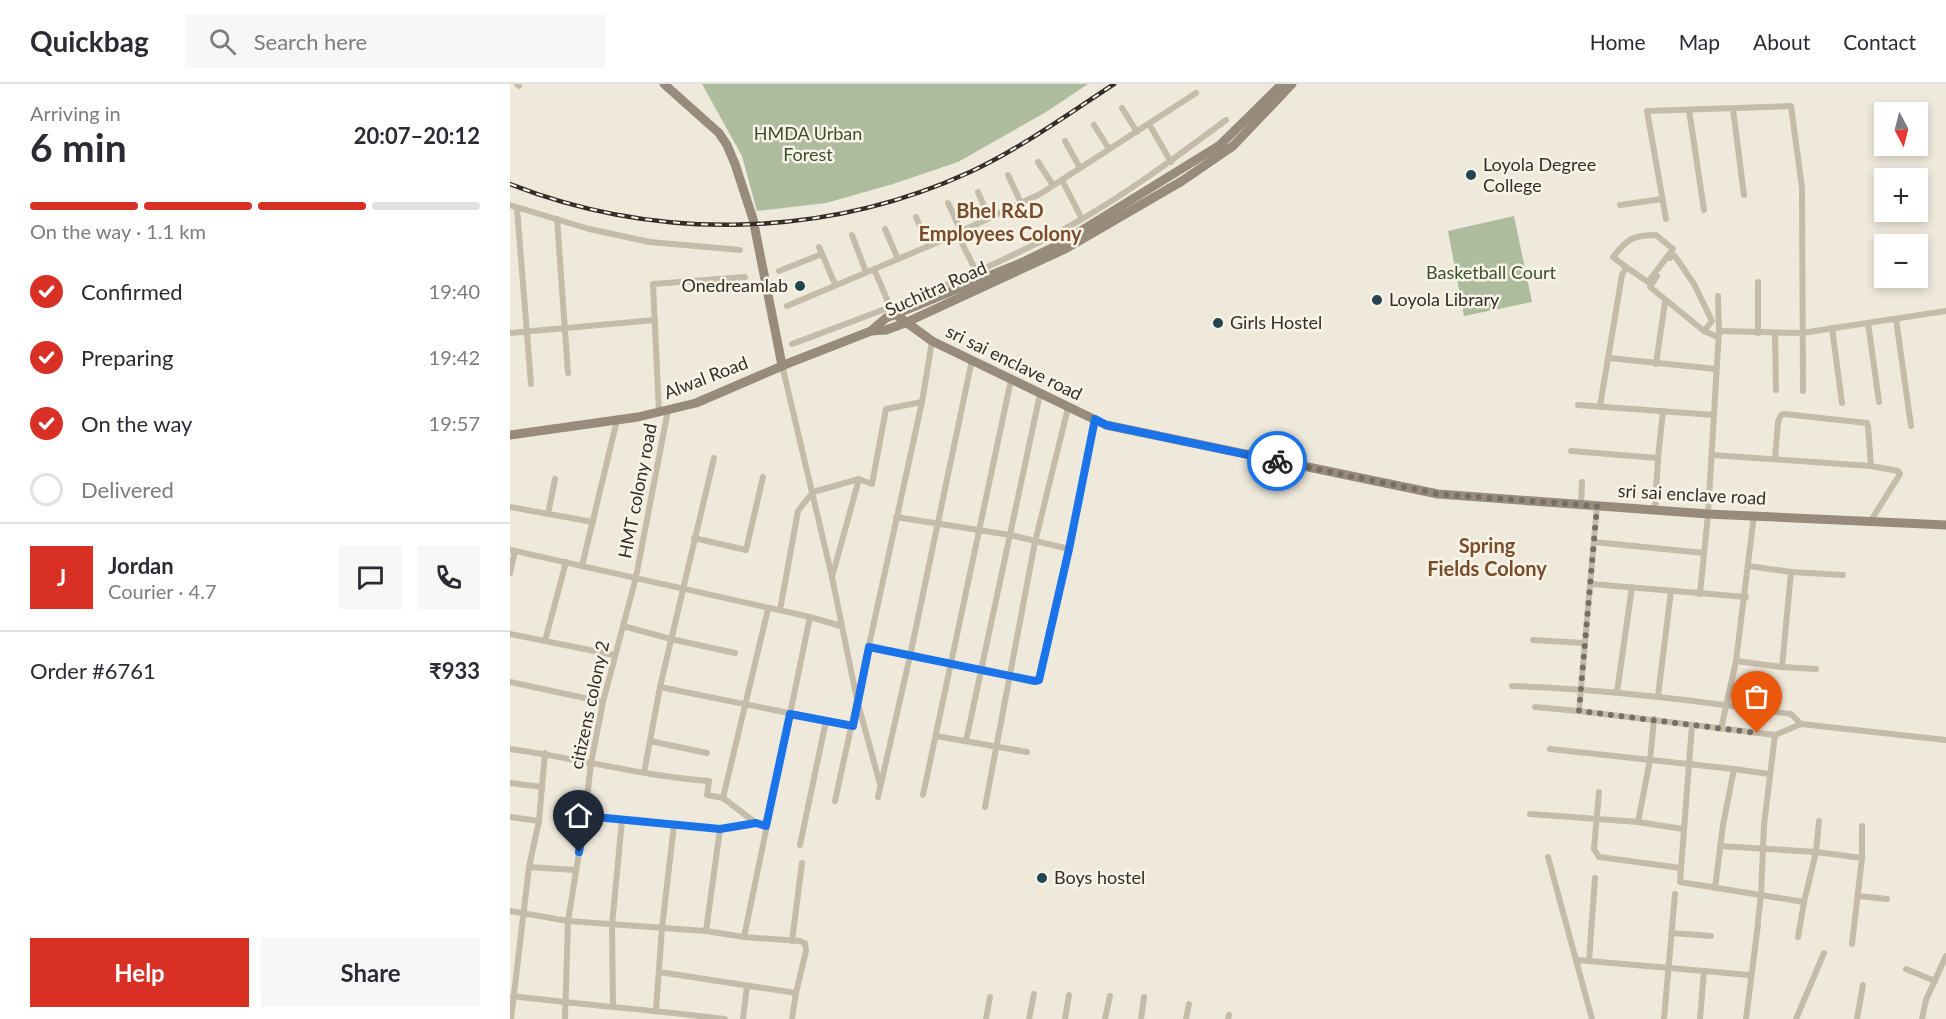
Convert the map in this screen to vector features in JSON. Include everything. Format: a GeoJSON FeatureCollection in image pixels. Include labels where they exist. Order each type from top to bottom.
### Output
{"type":"FeatureCollection","features":[{"type":"Feature","properties":{"kind":"street"},"geometry":{"type":"LineString","coordinates":[[664,84],[719,133],[727,145],[753,219],[782,365],[813,492],[841,626],[851,662],[857,700],[880,785]]}},
{"type":"Feature","properties":{"kind":"street","name":"Suchitra Road"},"geometry":{"type":"LineString","coordinates":[[871,331],[886,330],[905,322],[1065,249],[1218,158],[1233,146],[1282,84]]}},
{"type":"Feature","properties":{"kind":"street","name":"Suchitra Road"},"geometry":{"type":"LineString","coordinates":[[871,331],[892,310],[1023,261],[1058,245],[1203,157],[1292,84]]}},
{"type":"Feature","properties":{"kind":"street"},"geometry":{"type":"LineString","coordinates":[[787,306],[929,246],[1021,203],[1062,180],[1196,93]]}},
{"type":"Feature","properties":{"kind":"street"},"geometry":{"type":"LineString","coordinates":[[1666,219],[1647,111],[1789,105],[1792,108],[1802,189],[1803,391]]}},
{"type":"Feature","properties":{"kind":"street"},"geometry":{"type":"LineString","coordinates":[[1122,108],[1137,132]]}},
{"type":"Feature","properties":{"kind":"street"},"geometry":{"type":"LineString","coordinates":[[1734,109],[1744,195]]}},
{"type":"Feature","properties":{"kind":"street"},"geometry":{"type":"LineString","coordinates":[[1689,110],[1704,210]]}},
{"type":"Feature","properties":{"kind":"street"},"geometry":{"type":"LineString","coordinates":[[792,344],[892,310],[1082,219],[1171,162],[1226,120]]}},
{"type":"Feature","properties":{"kind":"street"},"geometry":{"type":"LineString","coordinates":[[1094,124],[1109,149]]}},
{"type":"Feature","properties":{"kind":"street"},"geometry":{"type":"LineString","coordinates":[[1149,124],[1171,162]]}},
{"type":"Feature","properties":{"kind":"street"},"geometry":{"type":"LineString","coordinates":[[1065,141],[1080,168]]}},
{"type":"Feature","properties":{"kind":"street"},"geometry":{"type":"LineString","coordinates":[[1038,162],[1053,185]]}},
{"type":"Feature","properties":{"kind":"street"},"geometry":{"type":"LineString","coordinates":[[1008,175],[1021,203]]}},
{"type":"Feature","properties":{"kind":"street"},"geometry":{"type":"LineString","coordinates":[[1062,180],[1082,219]]}},
{"type":"Feature","properties":{"kind":"street"},"geometry":{"type":"LineString","coordinates":[[978,192],[989,218]]}},
{"type":"Feature","properties":{"kind":"street"},"geometry":{"type":"LineString","coordinates":[[1620,205],[1662,200]]}},
{"type":"Feature","properties":{"kind":"street"},"geometry":{"type":"LineString","coordinates":[[948,203],[976,271]]}},
{"type":"Feature","properties":{"kind":"street"},"geometry":{"type":"LineString","coordinates":[[510,205],[589,229],[650,242],[740,250]]}},
{"type":"Feature","properties":{"kind":"street"},"geometry":{"type":"LineString","coordinates":[[517,208],[525,332],[531,384]]}},
{"type":"Feature","properties":{"kind":"street"},"geometry":{"type":"LineString","coordinates":[[916,217],[929,246]]}},
{"type":"Feature","properties":{"kind":"street"},"geometry":{"type":"LineString","coordinates":[[557,219],[568,373]]}},
{"type":"Feature","properties":{"kind":"street"},"geometry":{"type":"LineString","coordinates":[[885,229],[898,259]]}},
{"type":"Feature","properties":{"kind":"street"},"geometry":{"type":"LineString","coordinates":[[852,235],[866,272]]}},
{"type":"Feature","properties":{"kind":"street"},"geometry":{"type":"LineString","coordinates":[[1641,235],[1656,235],[1673,249],[1648,282],[1626,267],[1613,257],[1626,241],[1641,235]]}},
{"type":"Feature","properties":{"kind":"street"},"geometry":{"type":"LineString","coordinates":[[779,271],[820,250],[835,285]]}},
{"type":"Feature","properties":{"kind":"street"},"geometry":{"type":"LineString","coordinates":[[1704,331],[1712,321],[1694,284],[1672,255],[1650,287],[1665,302],[1704,331],[1719,334],[1802,333],[1946,311]]}},
{"type":"Feature","properties":{"kind":"street"},"geometry":{"type":"LineString","coordinates":[[1600,406],[1622,274],[1626,267]]}},
{"type":"Feature","properties":{"kind":"street"},"geometry":{"type":"LineString","coordinates":[[874,269],[892,310]]}},
{"type":"Feature","properties":{"kind":"street","name":"HMT colony road"},"geometry":{"type":"LineString","coordinates":[[636,578],[664,412],[652,284],[745,277]]}},
{"type":"Feature","properties":{"kind":"street"},"geometry":{"type":"LineString","coordinates":[[1758,282],[1758,333]]}},
{"type":"Feature","properties":{"kind":"street"},"geometry":{"type":"LineString","coordinates":[[1700,594],[1712,454],[1719,334],[1718,296]]}},
{"type":"Feature","properties":{"kind":"street"},"geometry":{"type":"LineString","coordinates":[[1656,364],[1665,302]]}},
{"type":"Feature","properties":{"kind":"street","name":"sri sai enclave road"},"geometry":{"type":"LineString","coordinates":[[892,310],[932,341],[1106,425],[1438,494],[1708,514],[1946,525]]}},
{"type":"Feature","properties":{"kind":"street"},"geometry":{"type":"LineString","coordinates":[[1896,319],[1911,426]]}},
{"type":"Feature","properties":{"kind":"street"},"geometry":{"type":"LineString","coordinates":[[510,333],[655,320]]}},
{"type":"Feature","properties":{"kind":"street"},"geometry":{"type":"LineString","coordinates":[[1868,322],[1878,402]]}},
{"type":"Feature","properties":{"kind":"street"},"geometry":{"type":"LineString","coordinates":[[1832,328],[1842,404]]}},
{"type":"Feature","properties":{"kind":"street","name":"Alwal Road"},"geometry":{"type":"LineString","coordinates":[[510,435],[664,412],[696,403],[782,365],[871,331]]}},
{"type":"Feature","properties":{"kind":"street"},"geometry":{"type":"LineString","coordinates":[[1775,333],[1776,390]]}},
{"type":"Feature","properties":{"kind":"street"},"geometry":{"type":"LineString","coordinates":[[835,801],[922,402],[932,341]]}},
{"type":"Feature","properties":{"kind":"street"},"geometry":{"type":"LineString","coordinates":[[1609,358],[1716,369]]}},
{"type":"Feature","properties":{"kind":"street"},"geometry":{"type":"LineString","coordinates":[[878,797],[972,360]]}},
{"type":"Feature","properties":{"kind":"street"},"geometry":{"type":"LineString","coordinates":[[923,795],[1011,380]]}},
{"type":"Feature","properties":{"kind":"street"},"geometry":{"type":"LineString","coordinates":[[966,741],[1040,394]]}},
{"type":"Feature","properties":{"kind":"street"},"geometry":{"type":"LineString","coordinates":[[780,610],[798,511],[813,492],[859,479],[872,484],[886,409],[922,402]]}},
{"type":"Feature","properties":{"kind":"street"},"geometry":{"type":"LineString","coordinates":[[1578,405],[1714,415]]}},
{"type":"Feature","properties":{"kind":"street"},"geometry":{"type":"LineString","coordinates":[[985,807],[1035,542],[1068,408]]}},
{"type":"Feature","properties":{"kind":"street"},"geometry":{"type":"LineString","coordinates":[[1655,509],[1663,411]]}},
{"type":"Feature","properties":{"kind":"street"},"geometry":{"type":"LineString","coordinates":[[1776,458],[1778,422],[1784,414],[1867,423],[1871,466]]}},
{"type":"Feature","properties":{"kind":"street"},"geometry":{"type":"LineString","coordinates":[[869,647],[1039,680],[1069,549],[1095,419]]}},
{"type":"Feature","properties":{"kind":"street"},"geometry":{"type":"LineString","coordinates":[[582,566],[617,420]]}},
{"type":"Feature","properties":{"kind":"street"},"geometry":{"type":"LineString","coordinates":[[1571,451],[1658,458]]}},
{"type":"Feature","properties":{"kind":"street"},"geometry":{"type":"LineString","coordinates":[[1712,454],[1871,466],[1898,471],[1900,474],[1870,522]]}},
{"type":"Feature","properties":{"kind":"street"},"geometry":{"type":"LineString","coordinates":[[644,773],[660,687],[714,458]]}},
{"type":"Feature","properties":{"kind":"street"},"geometry":{"type":"LineString","coordinates":[[694,538],[746,550],[763,477]]}},
{"type":"Feature","properties":{"kind":"street"},"geometry":{"type":"LineString","coordinates":[[548,514],[555,479]]}},
{"type":"Feature","properties":{"kind":"street"},"geometry":{"type":"LineString","coordinates":[[832,577],[859,479]]}},
{"type":"Feature","properties":{"kind":"street"},"geometry":{"type":"LineString","coordinates":[[1581,505],[1582,482]]}},
{"type":"Feature","properties":{"kind":"street"},"geometry":{"type":"LineString","coordinates":[[1579,711],[1597,506]]}},
{"type":"Feature","properties":{"kind":"street"},"geometry":{"type":"LineString","coordinates":[[510,507],[592,522]]}},
{"type":"Feature","properties":{"kind":"street"},"geometry":{"type":"LineString","coordinates":[[1722,729],[1746,597],[1754,515]]}},
{"type":"Feature","properties":{"kind":"street"},"geometry":{"type":"LineString","coordinates":[[896,517],[1010,535],[1069,549]]}},
{"type":"Feature","properties":{"kind":"street"},"geometry":{"type":"LineString","coordinates":[[1594,542],[1704,553]]}},
{"type":"Feature","properties":{"kind":"street"},"geometry":{"type":"LineString","coordinates":[[510,573],[513,550],[780,610],[841,626]]}},
{"type":"Feature","properties":{"kind":"street"},"geometry":{"type":"LineString","coordinates":[[545,641],[566,562]]}},
{"type":"Feature","properties":{"kind":"street"},"geometry":{"type":"LineString","coordinates":[[1749,566],[1843,576]]}},
{"type":"Feature","properties":{"kind":"street"},"geometry":{"type":"LineString","coordinates":[[1782,667],[1791,572]]}},
{"type":"Feature","properties":{"kind":"street","name":"citizens colony 2"},"geometry":{"type":"LineString","coordinates":[[565,1019],[568,921],[591,763],[614,655],[636,578]]}},
{"type":"Feature","properties":{"kind":"street"},"geometry":{"type":"LineString","coordinates":[[1591,584],[1746,597]]}},
{"type":"Feature","properties":{"kind":"street"},"geometry":{"type":"LineString","coordinates":[[1617,692],[1632,587]]}},
{"type":"Feature","properties":{"kind":"street"},"geometry":{"type":"LineString","coordinates":[[1658,696],[1671,591]]}},
{"type":"Feature","properties":{"kind":"street"},"geometry":{"type":"LineString","coordinates":[[723,798],[768,609]]}},
{"type":"Feature","properties":{"kind":"street"},"geometry":{"type":"LineString","coordinates":[[744,938],[810,617]]}},
{"type":"Feature","properties":{"kind":"street"},"geometry":{"type":"LineString","coordinates":[[623,626],[735,653]]}},
{"type":"Feature","properties":{"kind":"street"},"geometry":{"type":"LineString","coordinates":[[510,634],[614,655]]}},
{"type":"Feature","properties":{"kind":"street"},"geometry":{"type":"LineString","coordinates":[[1533,640],[1584,643]]}},
{"type":"Feature","properties":{"kind":"street"},"geometry":{"type":"LineString","coordinates":[[1736,661],[1816,669]]}},
{"type":"Feature","properties":{"kind":"street"},"geometry":{"type":"LineString","coordinates":[[510,682],[603,702]]}},
{"type":"Feature","properties":{"kind":"street"},"geometry":{"type":"LineString","coordinates":[[1512,686],[1580,688],[1727,705],[1791,714],[1801,724]]}},
{"type":"Feature","properties":{"kind":"street"},"geometry":{"type":"LineString","coordinates":[[660,687],[853,726]]}},
{"type":"Feature","properties":{"kind":"street"},"geometry":{"type":"LineString","coordinates":[[1535,707],[1654,719],[1775,735],[1801,724],[1946,740]]}},
{"type":"Feature","properties":{"kind":"street"},"geometry":{"type":"LineString","coordinates":[[1638,822],[1650,760],[1654,719]]}},
{"type":"Feature","properties":{"kind":"street"},"geometry":{"type":"LineString","coordinates":[[800,845],[826,721]]}},
{"type":"Feature","properties":{"kind":"street"},"geometry":{"type":"LineString","coordinates":[[1692,725],[1680,882],[1804,902]]}},
{"type":"Feature","properties":{"kind":"street"},"geometry":{"type":"LineString","coordinates":[[1746,1019],[1761,895],[1762,848],[1775,735]]}},
{"type":"Feature","properties":{"kind":"street"},"geometry":{"type":"LineString","coordinates":[[936,736],[1027,752]]}},
{"type":"Feature","properties":{"kind":"street"},"geometry":{"type":"LineString","coordinates":[[650,741],[707,753]]}},
{"type":"Feature","properties":{"kind":"street"},"geometry":{"type":"LineString","coordinates":[[510,749],[545,753],[644,773],[709,781],[707,795],[723,798],[756,823],[766,826]]}},
{"type":"Feature","properties":{"kind":"street"},"geometry":{"type":"LineString","coordinates":[[1550,749],[1769,774]]}},
{"type":"Feature","properties":{"kind":"street"},"geometry":{"type":"LineString","coordinates":[[511,1019],[545,753]]}},
{"type":"Feature","properties":{"kind":"street"},"geometry":{"type":"LineString","coordinates":[[1715,888],[1734,769]]}},
{"type":"Feature","properties":{"kind":"street"},"geometry":{"type":"LineString","coordinates":[[510,783],[542,787]]}},
{"type":"Feature","properties":{"kind":"street"},"geometry":{"type":"LineString","coordinates":[[1599,792],[1594,849],[1599,856],[1681,868]]}},
{"type":"Feature","properties":{"kind":"street"},"geometry":{"type":"LineString","coordinates":[[1530,814],[1638,822],[1683,829]]}},
{"type":"Feature","properties":{"kind":"street"},"geometry":{"type":"LineString","coordinates":[[585,816],[720,829],[756,823]]}},
{"type":"Feature","properties":{"kind":"street"},"geometry":{"type":"LineString","coordinates":[[510,817],[538,821]]}},
{"type":"Feature","properties":{"kind":"street"},"geometry":{"type":"LineString","coordinates":[[613,1006],[612,925],[622,820]]}},
{"type":"Feature","properties":{"kind":"street"},"geometry":{"type":"LineString","coordinates":[[1798,938],[1816,852],[1819,820]]}},
{"type":"Feature","properties":{"kind":"street"},"geometry":{"type":"LineString","coordinates":[[656,1010],[662,928],[674,825]]}},
{"type":"Feature","properties":{"kind":"street"},"geometry":{"type":"LineString","coordinates":[[1852,944],[1862,858],[1862,826]]}},
{"type":"Feature","properties":{"kind":"street"},"geometry":{"type":"LineString","coordinates":[[706,931],[720,829]]}},
{"type":"Feature","properties":{"kind":"street"},"geometry":{"type":"LineString","coordinates":[[1720,846],[1816,852],[1862,858]]}},
{"type":"Feature","properties":{"kind":"street"},"geometry":{"type":"LineString","coordinates":[[1548,857],[1592,1019]]}},
{"type":"Feature","properties":{"kind":"street"},"geometry":{"type":"LineString","coordinates":[[792,941],[802,863]]}},
{"type":"Feature","properties":{"kind":"street"},"geometry":{"type":"LineString","coordinates":[[529,867],[575,870]]}},
{"type":"Feature","properties":{"kind":"street"},"geometry":{"type":"LineString","coordinates":[[1589,961],[1595,878]]}},
{"type":"Feature","properties":{"kind":"street"},"geometry":{"type":"LineString","coordinates":[[1664,1019],[1675,894]]}},
{"type":"Feature","properties":{"kind":"street"},"geometry":{"type":"LineString","coordinates":[[1858,896],[1887,899]]}},
{"type":"Feature","properties":{"kind":"street"},"geometry":{"type":"LineString","coordinates":[[510,911],[568,921],[706,931],[744,938],[805,944],[806,951],[792,1019]]}},
{"type":"Feature","properties":{"kind":"street"},"geometry":{"type":"LineString","coordinates":[[1671,933],[1711,936]]}},
{"type":"Feature","properties":{"kind":"street"},"geometry":{"type":"LineString","coordinates":[[1796,1019],[1824,953]]}},
{"type":"Feature","properties":{"kind":"street"},"geometry":{"type":"LineString","coordinates":[[1922,1019],[1926,1000],[1946,956]]}},
{"type":"Feature","properties":{"kind":"street"},"geometry":{"type":"LineString","coordinates":[[1577,960],[1750,975]]}},
{"type":"Feature","properties":{"kind":"street"},"geometry":{"type":"LineString","coordinates":[[1906,969],[1935,981]]}},
{"type":"Feature","properties":{"kind":"street"},"geometry":{"type":"LineString","coordinates":[[1700,1019],[1704,971]]}},
{"type":"Feature","properties":{"kind":"street"},"geometry":{"type":"LineString","coordinates":[[659,972],[796,993]]}},
{"type":"Feature","properties":{"kind":"street"},"geometry":{"type":"LineString","coordinates":[[1857,1019],[1863,985]]}},
{"type":"Feature","properties":{"kind":"street"},"geometry":{"type":"LineString","coordinates":[[743,1019],[747,986]]}},
{"type":"Feature","properties":{"kind":"street"},"geometry":{"type":"LineString","coordinates":[[1029,1019],[1034,994]]}},
{"type":"Feature","properties":{"kind":"street"},"geometry":{"type":"LineString","coordinates":[[1065,1019],[1069,995]]}},
{"type":"Feature","properties":{"kind":"street"},"geometry":{"type":"LineString","coordinates":[[513,996],[725,1019]]}},
{"type":"Feature","properties":{"kind":"street"},"geometry":{"type":"LineString","coordinates":[[1105,1019],[1110,996]]}},
{"type":"Feature","properties":{"kind":"street"},"geometry":{"type":"LineString","coordinates":[[986,1019],[990,997]]}},
{"type":"Feature","properties":{"kind":"street"},"geometry":{"type":"LineString","coordinates":[[1141,1019],[1144,997]]}},
{"type":"Feature","properties":{"kind":"street"},"geometry":{"type":"LineString","coordinates":[[1186,1019],[1190,1004]]}},
{"type":"Feature","properties":{"kind":"green space","name":"HMDA Urban Forest"},"geometry":{"type":"Polygon","coordinates":[[[702,84],[1088,84],[1046,112],[958,162],[826,203],[757,211],[742,156],[702,84]]]}},
{"type":"Feature","properties":{"kind":"green space","name":"Basketball Court"},"geometry":{"type":"Polygon","coordinates":[[[1514,216],[1532,302],[1464,316],[1448,231],[1514,216]]]}},
{"type":"Feature","properties":{"kind":"railway"},"geometry":{"type":"LineString","coordinates":[[510,184],[566,203],[624,216],[683,223],[742,224],[800,220],[858,210],[915,194],[970,172],[1026,142],[1114,84]]}},
{"type":"Feature","properties":{"kind":"way so far"},"geometry":{"type":"LineString","coordinates":[[1277,461],[1438,494],[1597,506],[1579,711],[1757,733]]}},
{"type":"Feature","properties":{"kind":"place","name":"Loyola Degree College"},"geometry":{"type":"Point","coordinates":[1471,175]}},
{"type":"Feature","properties":{"kind":"place","name":"Onedreamlab"},"geometry":{"type":"Point","coordinates":[800,286]}},
{"type":"Feature","properties":{"kind":"place","name":"Loyola Library"},"geometry":{"type":"Point","coordinates":[1377,300]}},
{"type":"Feature","properties":{"kind":"place","name":"Girls Hostel"},"geometry":{"type":"Point","coordinates":[1218,323]}},
{"type":"Feature","properties":{"kind":"place","name":"Boys hostel"},"geometry":{"type":"Point","coordinates":[1042,878]}},
{"type":"Feature","properties":{"kind":"district","name":"Bhel R&D Employees Colony"},"geometry":{"type":"Point","coordinates":[1000,222]}},
{"type":"Feature","properties":{"kind":"district","name":"Spring Fields Colony"},"geometry":{"type":"Point","coordinates":[1487,558]}},
{"type":"Feature","properties":{"kind":"route"},"geometry":{"type":"LineString","coordinates":[[579,852],[585,816],[720,829],[756,823],[766,826],[790,714],[853,726],[869,647],[1039,680],[1069,549],[1095,419],[1106,425],[1277,461]]}}]}
